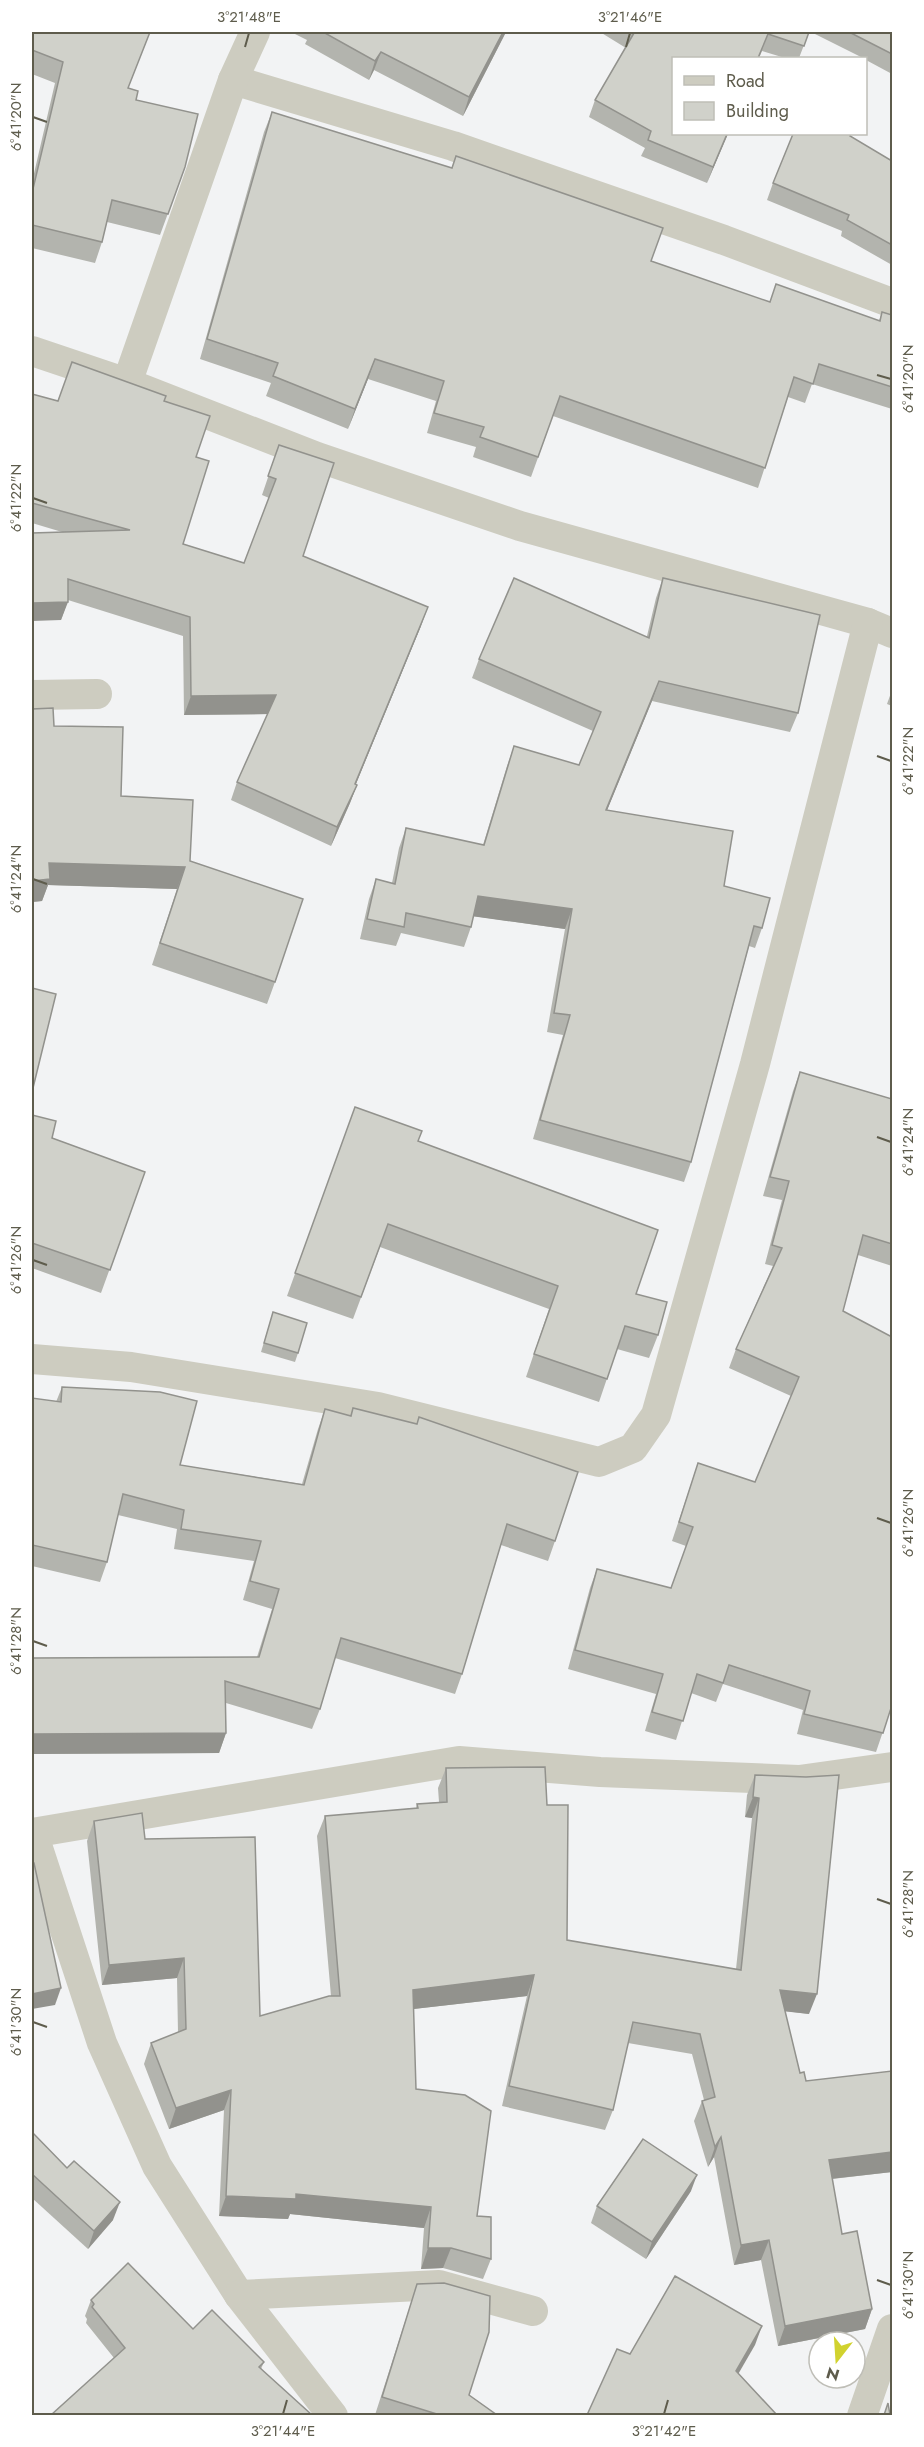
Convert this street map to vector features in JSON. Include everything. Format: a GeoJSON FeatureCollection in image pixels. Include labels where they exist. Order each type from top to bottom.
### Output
{"type":"FeatureCollection","features":[{"type":"Feature","properties":{"kind":"street"},"geometry":{"type":"LineString","coordinates":[[127,383],[233,80],[255,32]]}},
{"type":"Feature","properties":{"kind":"street"},"geometry":{"type":"LineString","coordinates":[[233,80],[453,146],[713,236],[892,303]]}},
{"type":"Feature","properties":{"kind":"street"},"geometry":{"type":"LineString","coordinates":[[32,351],[127,383],[317,457],[520,526],[880,628],[656,1415],[633,1448],[599,1462],[378,1407],[131,1367],[32,1359]]}},
{"type":"Feature","properties":{"kind":"street"},"geometry":{"type":"LineString","coordinates":[[32,695],[97,694]]}},
{"type":"Feature","properties":{"kind":"street"},"geometry":{"type":"LineString","coordinates":[[333,2415],[238,2295],[158,2166],[102,2043],[32,1833],[459,1761],[600,1772],[799,1780],[892,1767]]}},
{"type":"Feature","properties":{"kind":"street"},"geometry":{"type":"LineString","coordinates":[[238,2295],[439,2285],[533,2311]]}},
{"type":"Feature","properties":{"kind":"street"},"geometry":{"type":"LineString","coordinates":[[862,2415],[892,2329]]}},
{"type":"Feature","properties":{"kind":"building"},"geometry":{"type":"Polygon","coordinates":[[[32,32],[150,32],[128,88],[138,91],[136,100],[198,114],[185,167],[168,214],[112,200],[102,242],[32,225],[32,193],[63,62],[32,50],[32,32]]]}},
{"type":"Feature","properties":{"kind":"building"},"geometry":{"type":"Polygon","coordinates":[[[323,32],[503,32],[469,97],[381,52],[375,61],[323,32]]]}},
{"type":"Feature","properties":{"kind":"building"},"geometry":{"type":"Polygon","coordinates":[[[809,32],[804,46],[768,34],[758,57],[672,57],[672,135],[727,135],[713,167],[648,140],[651,131],[595,100],[634,33],[809,32]]]}},
{"type":"Feature","properties":{"kind":"building"},"geometry":{"type":"Polygon","coordinates":[[[849,32],[892,32],[892,54],[849,32]]]}},
{"type":"Feature","properties":{"kind":"building"},"geometry":{"type":"Polygon","coordinates":[[[272,112],[452,168],[456,156],[663,228],[651,261],[770,302],[776,284],[880,321],[882,312],[892,315],[892,387],[819,364],[813,384],[794,377],[765,468],[560,396],[538,457],[480,437],[484,427],[434,413],[444,381],[375,359],[355,409],[273,376],[278,363],[207,339],[272,112]]]}},
{"type":"Feature","properties":{"kind":"building"},"geometry":{"type":"Polygon","coordinates":[[[793,135],[850,135],[892,161],[892,245],[847,220],[849,215],[773,183],[793,135]]]}},
{"type":"Feature","properties":{"kind":"building"},"geometry":{"type":"Polygon","coordinates":[[[72,362],[166,396],[164,401],[210,416],[196,457],[209,461],[183,544],[244,563],[276,479],[268,476],[279,445],[334,463],[303,556],[428,607],[355,784],[357,785],[337,827],[237,782],[276,695],[191,696],[190,617],[68,579],[68,602],[32,603],[32,533],[130,530],[32,503],[32,394],[58,401],[72,362]]]}},
{"type":"Feature","properties":{"kind":"building"},"geometry":{"type":"Polygon","coordinates":[[[514,578],[649,638],[663,578],[820,615],[798,713],[659,681],[606,810],[733,831],[724,886],[770,898],[762,928],[754,926],[691,1162],[540,1120],[570,1015],[554,1013],[572,909],[478,896],[471,927],[406,913],[404,927],[367,919],[376,879],[395,884],[406,828],[484,845],[514,746],[579,765],[601,712],[479,659],[514,578]]]}},
{"type":"Feature","properties":{"kind":"building"},"geometry":{"type":"Polygon","coordinates":[[[53,708],[54,726],[123,727],[121,796],[193,800],[190,861],[303,899],[275,982],[160,943],[185,867],[49,863],[50,879],[32,881],[32,709],[53,708]]]}},
{"type":"Feature","properties":{"kind":"building"},"geometry":{"type":"Polygon","coordinates":[[[32,988],[56,994],[32,1092],[32,988]]]}},
{"type":"Feature","properties":{"kind":"building"},"geometry":{"type":"Polygon","coordinates":[[[800,1072],[892,1099],[892,1244],[863,1235],[843,1311],[892,1337],[892,1705],[883,1733],[804,1714],[810,1691],[729,1665],[723,1683],[697,1674],[683,1721],[652,1712],[663,1674],[575,1650],[597,1569],[671,1588],[693,1527],[679,1522],[698,1463],[755,1482],[799,1377],[736,1349],[782,1248],[772,1245],[789,1181],[770,1177],[800,1072]]]}},
{"type":"Feature","properties":{"kind":"building"},"geometry":{"type":"Polygon","coordinates":[[[355,1107],[422,1131],[418,1141],[658,1230],[636,1294],[667,1302],[658,1335],[625,1326],[607,1379],[534,1354],[558,1286],[388,1224],[361,1297],[295,1273],[355,1107]]]}},
{"type":"Feature","properties":{"kind":"building"},"geometry":{"type":"Polygon","coordinates":[[[32,1115],[56,1121],[52,1138],[145,1172],[110,1270],[32,1243],[32,1115]]]}},
{"type":"Feature","properties":{"kind":"building"},"geometry":{"type":"Polygon","coordinates":[[[273,1312],[307,1323],[298,1353],[264,1343],[273,1312]]]}},
{"type":"Feature","properties":{"kind":"building"},"geometry":{"type":"Polygon","coordinates":[[[62,1387],[160,1392],[197,1401],[180,1465],[304,1485],[325,1409],[351,1416],[353,1408],[417,1424],[419,1417],[578,1472],[555,1541],[507,1524],[462,1674],[341,1638],[320,1709],[225,1681],[226,1733],[32,1734],[32,1658],[259,1657],[279,1589],[250,1581],[261,1541],[181,1529],[184,1510],[123,1494],[107,1562],[32,1545],[32,1398],[61,1402],[62,1387]]]}},
{"type":"Feature","properties":{"kind":"building"},"geometry":{"type":"Polygon","coordinates":[[[545,1767],[547,1805],[568,1805],[567,1940],[741,1970],[759,1798],[753,1797],[755,1775],[806,1777],[839,1775],[817,1994],[780,1990],[800,2073],[804,2072],[806,2081],[892,2071],[892,2152],[829,2160],[842,2234],[857,2231],[872,2309],[785,2326],[769,2240],[741,2245],[721,2137],[715,2147],[702,2101],[715,2097],[700,2034],[633,2022],[613,2110],[509,2086],[534,1975],[413,1990],[416,2089],[465,2095],[491,2111],[477,2216],[491,2217],[491,2259],[451,2248],[428,2248],[431,2207],[296,2194],[296,2199],[226,2196],[231,2090],[176,2108],[151,2043],[186,2029],[184,1958],[109,1965],[94,1821],[142,1813],[145,1839],[255,1837],[260,2016],[329,1996],[340,1996],[325,1816],[418,1808],[417,1804],[447,1802],[446,1768],[545,1767]]]}},
{"type":"Feature","properties":{"kind":"building"},"geometry":{"type":"Polygon","coordinates":[[[32,1863],[34,1863],[61,1988],[32,1994],[32,1863]]]}},
{"type":"Feature","properties":{"kind":"building"},"geometry":{"type":"Polygon","coordinates":[[[32,2132],[67,2168],[74,2161],[120,2202],[94,2231],[32,2174],[32,2132]]]}},
{"type":"Feature","properties":{"kind":"building"},"geometry":{"type":"Polygon","coordinates":[[[643,2139],[697,2175],[652,2242],[597,2206],[643,2139]]]}},
{"type":"Feature","properties":{"kind":"building"},"geometry":{"type":"Polygon","coordinates":[[[128,2263],[193,2329],[212,2310],[264,2362],[259,2367],[312,2415],[51,2415],[125,2348],[92,2307],[94,2304],[91,2300],[128,2263]]]}},
{"type":"Feature","properties":{"kind":"building"},"geometry":{"type":"Polygon","coordinates":[[[675,2276],[762,2326],[736,2371],[777,2415],[587,2415],[617,2349],[630,2354],[675,2276]]]}},
{"type":"Feature","properties":{"kind":"building"},"geometry":{"type":"Polygon","coordinates":[[[444,2283],[490,2296],[489,2332],[469,2395],[497,2415],[440,2415],[382,2397],[417,2284],[444,2283]]]}},
{"type":"Feature","properties":{"kind":"building"},"geometry":{"type":"Polygon","coordinates":[[[888,2403],[890,2415],[884,2415],[888,2403]]]}}]}
